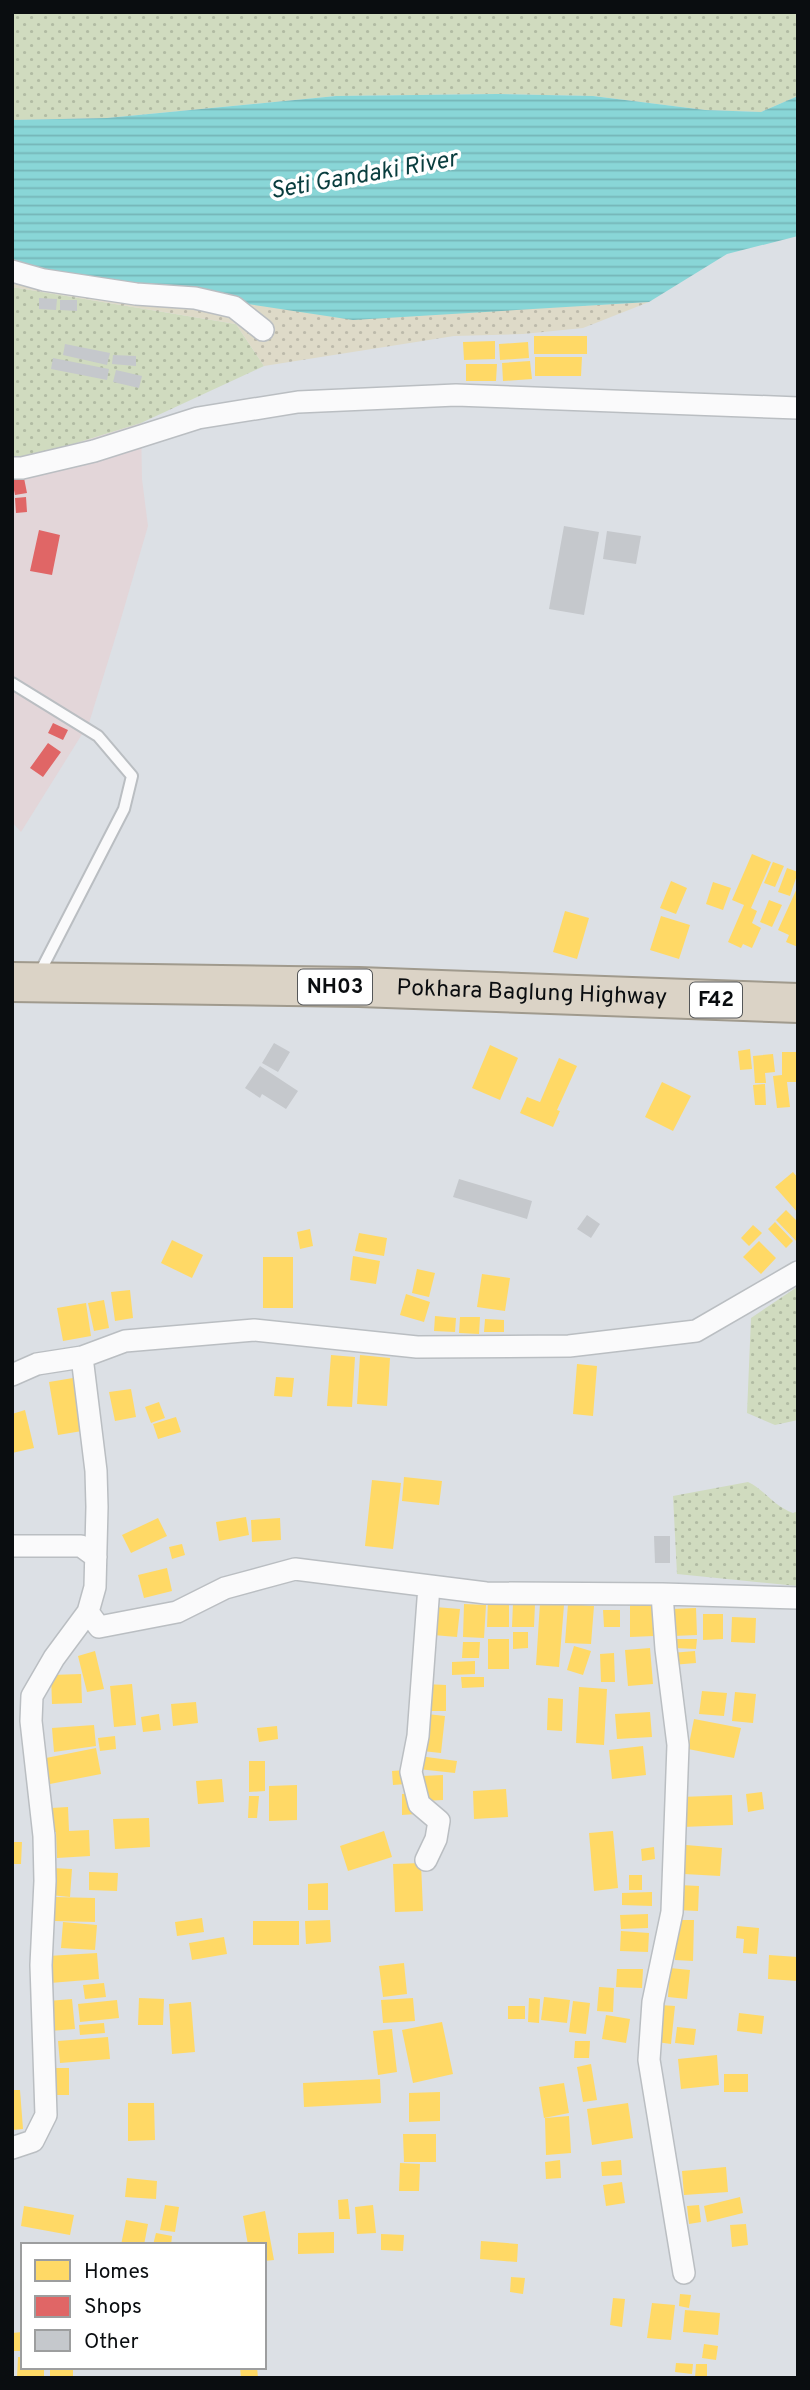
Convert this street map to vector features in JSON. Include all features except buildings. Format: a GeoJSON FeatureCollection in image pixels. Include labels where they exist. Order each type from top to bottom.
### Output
{"type":"FeatureCollection","features":[{"type":"Feature","properties":{"kind":"highway","name":"Pokhara Baglung Highway"},"geometry":{"type":"LineString","coordinates":[[24,982],[346,987],[798,1003]]}},
{"type":"Feature","properties":{"kind":"street"},"geometry":{"type":"LineString","coordinates":[[12,271],[44,280],[136,294],[195,299],[234,307],[263,330]]}},
{"type":"Feature","properties":{"kind":"street"},"geometry":{"type":"LineString","coordinates":[[12,468],[94,451],[198,418],[299,402],[456,395],[798,408]]}},
{"type":"Feature","properties":{"kind":"street"},"geometry":{"type":"LineString","coordinates":[[12,1376],[37,1364],[82,1357],[125,1341],[254,1330],[417,1347],[569,1346],[683,1333],[696,1331],[798,1272]]}},
{"type":"Feature","properties":{"kind":"street"},"geometry":{"type":"LineString","coordinates":[[12,2148],[33,2141],[46,2115],[41,1965],[44,1836],[31,1721],[32,1696],[54,1658],[88,1612],[94,1587],[96,1471],[82,1357]]}},
{"type":"Feature","properties":{"kind":"street"},"geometry":{"type":"LineString","coordinates":[[12,1546],[81,1546],[96,1557]]}},
{"type":"Feature","properties":{"kind":"street"},"geometry":{"type":"LineString","coordinates":[[88,1612],[99,1627],[177,1612],[225,1588],[295,1569],[486,1593],[798,1598]]}},
{"type":"Feature","properties":{"kind":"street"},"geometry":{"type":"LineString","coordinates":[[426,1860],[436,1839],[439,1821],[419,1804],[411,1772],[418,1736],[429,1586]]}},
{"type":"Feature","properties":{"kind":"street"},"geometry":{"type":"LineString","coordinates":[[662,1594],[678,1745],[671,1912],[653,2002],[649,2060],[684,2273]]}},
{"type":"Feature","properties":{"kind":"lane"},"geometry":{"type":"LineString","coordinates":[[12,682],[98,736],[132,776],[124,809],[24,982]]}},
{"type":"Feature","properties":{"kind":"shaded area"},"geometry":{"type":"Polygon","coordinates":[[[141,423],[142,479],[148,526],[118,629],[89,723],[21,832],[12,822],[12,463],[141,423]]]}},
{"type":"Feature","properties":{"kind":"green space"},"geometry":{"type":"Polygon","coordinates":[[[12,12],[798,12],[798,96],[761,112],[705,110],[593,96],[497,94],[336,96],[107,118],[12,120],[12,12]]]}},
{"type":"Feature","properties":{"kind":"green space"},"geometry":{"type":"Polygon","coordinates":[[[12,287],[236,324],[264,366],[141,423],[12,463],[12,287]]]}},
{"type":"Feature","properties":{"kind":"green space"},"geometry":{"type":"Polygon","coordinates":[[[797,1287],[798,1420],[775,1425],[747,1413],[751,1318],[797,1287]]]}},
{"type":"Feature","properties":{"kind":"green space"},"geometry":{"type":"Polygon","coordinates":[[[748,1482],[786,1510],[793,1513],[798,1511],[798,1586],[677,1574],[673,1496],[748,1482]]]}},
{"type":"Feature","properties":{"kind":"sand"},"geometry":{"type":"Polygon","coordinates":[[[12,262],[556,307],[649,302],[583,328],[523,334],[454,336],[264,366],[236,324],[12,287],[12,262]]]}},
{"type":"Feature","properties":{"kind":"water","name":"Seti Gandaki River"},"geometry":{"type":"Polygon","coordinates":[[[336,96],[593,96],[705,110],[761,112],[798,96],[798,236],[727,254],[649,302],[353,320],[96,281],[12,262],[12,120],[107,118],[336,96]]]}}]}
